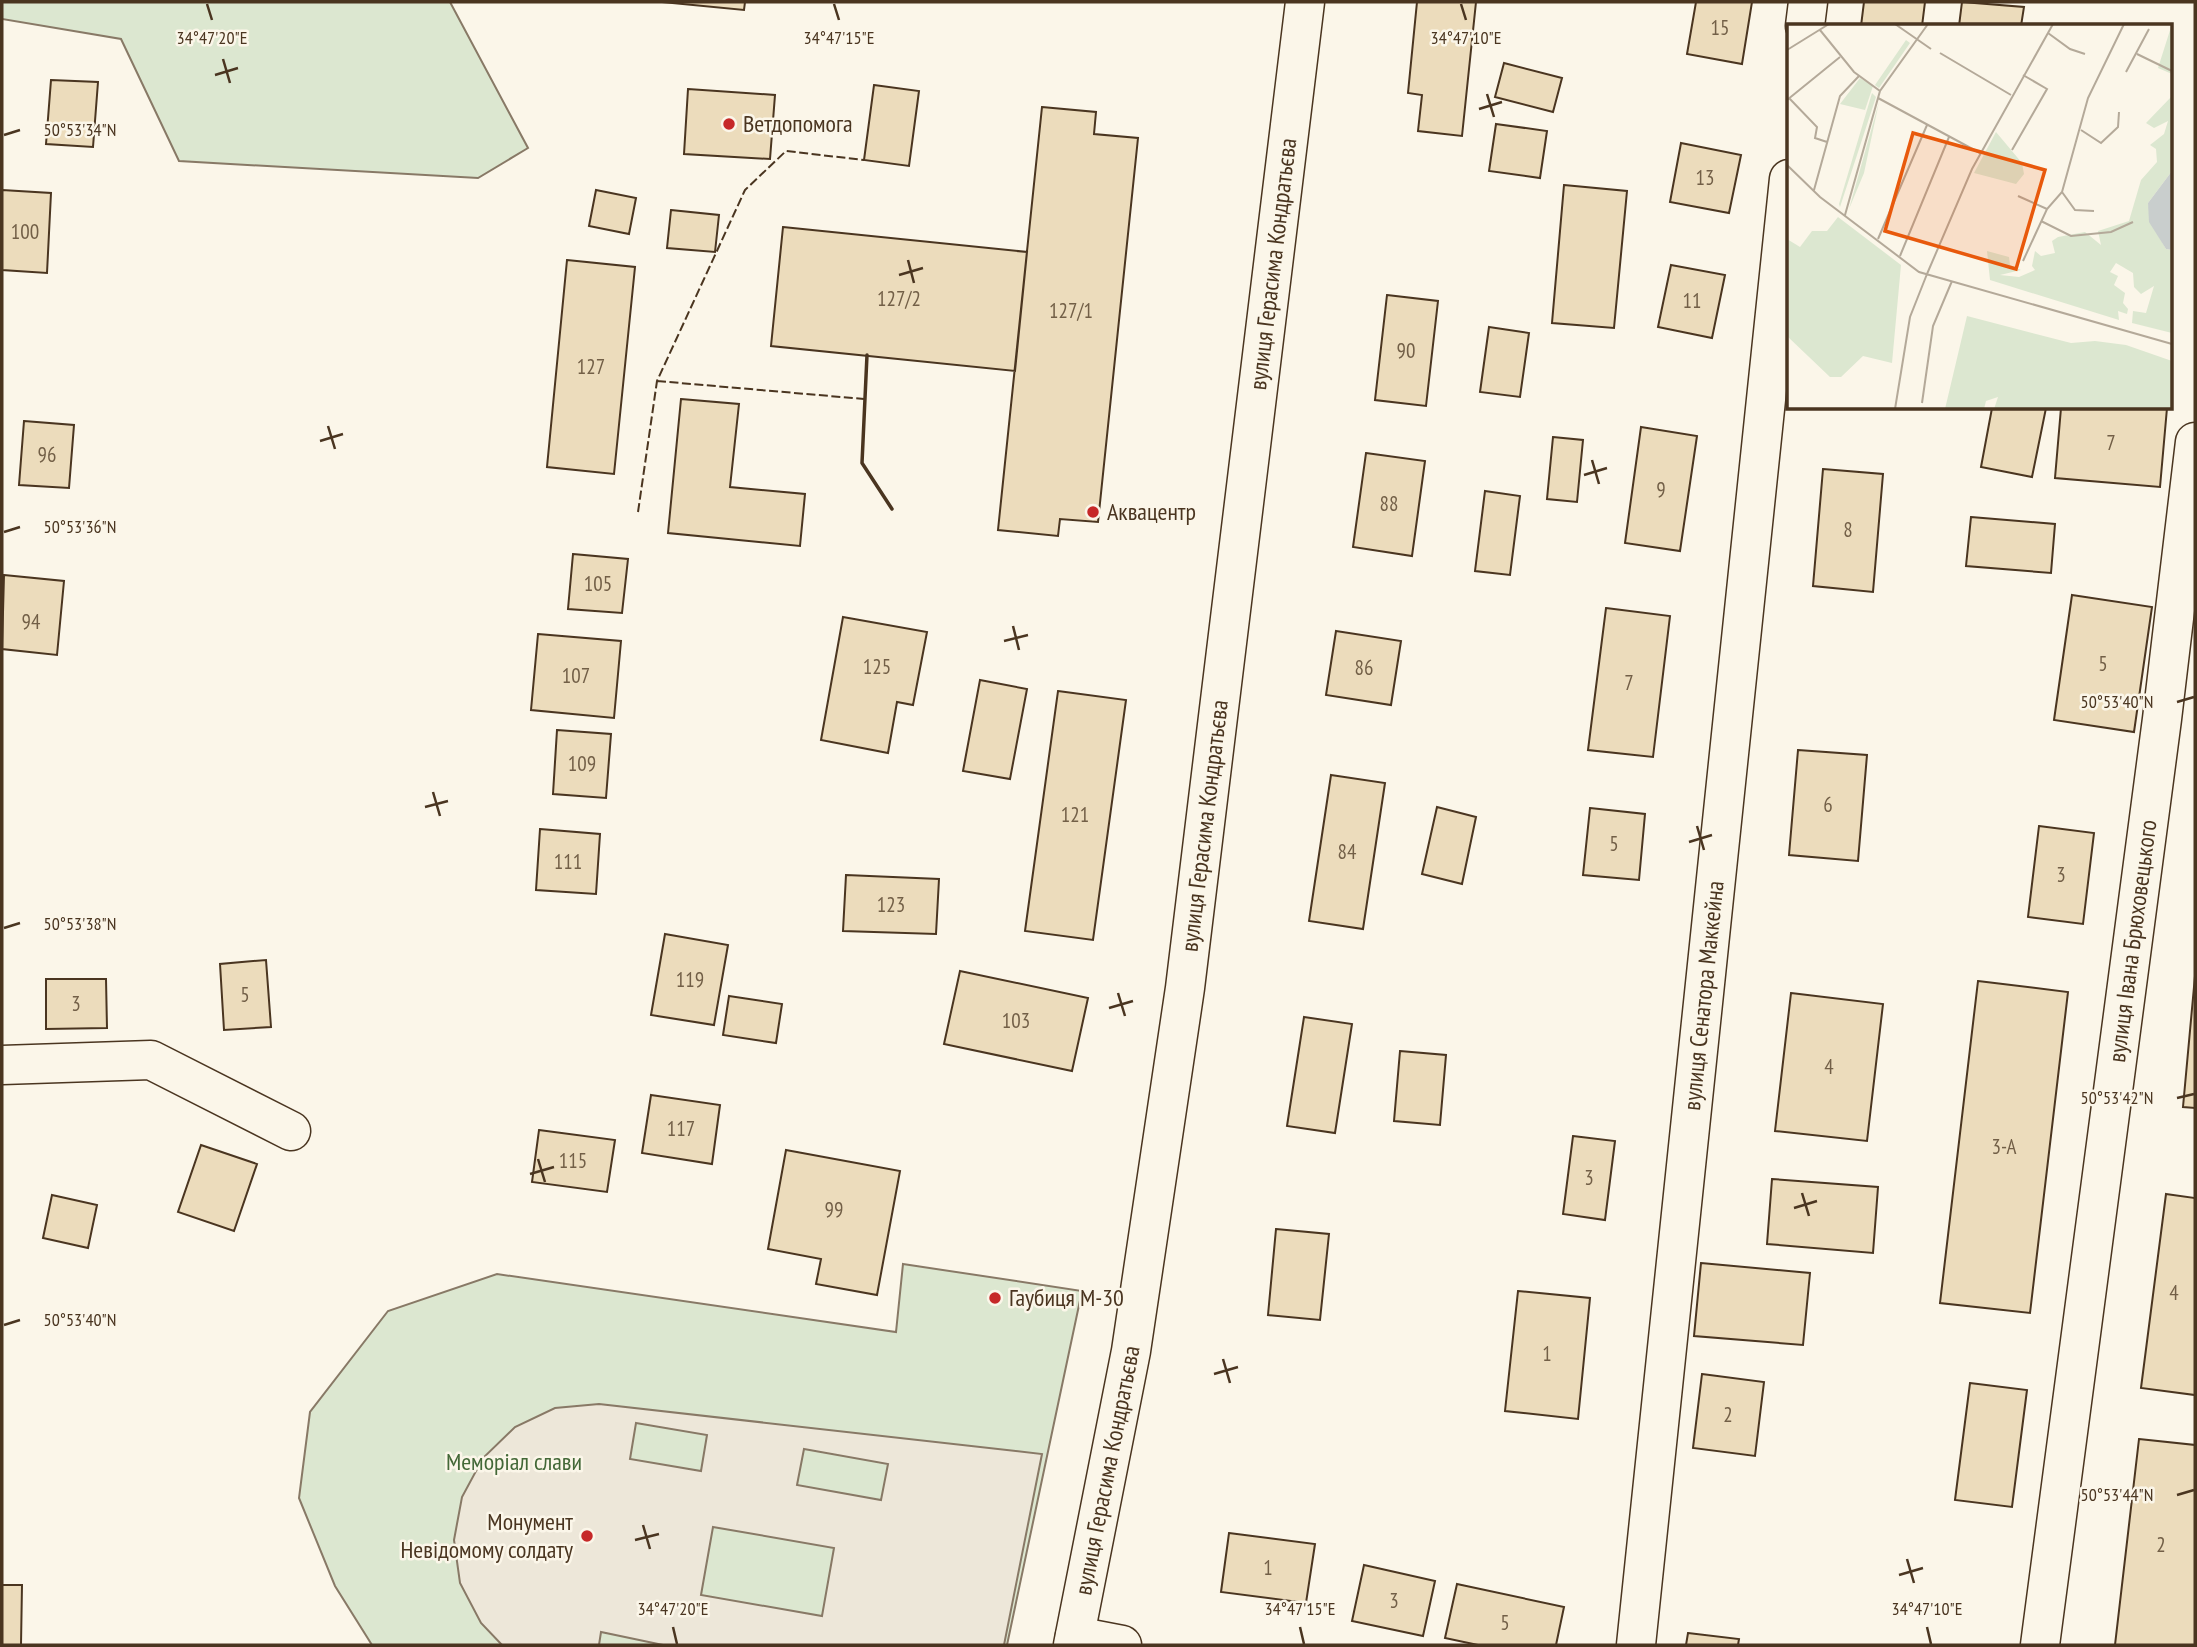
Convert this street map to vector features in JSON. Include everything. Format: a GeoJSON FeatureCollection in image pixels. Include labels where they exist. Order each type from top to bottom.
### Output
{"type":"FeatureCollection","features":[{"type":"Feature","properties":{"kind":"street","name":"вулиця Герасима Кондратьєва"},"geometry":{"type":"LineString","coordinates":[[1074,1641],[1131,1351],[1185,988],[1305,2]]}},
{"type":"Feature","properties":{"kind":"street"},"geometry":{"type":"LineString","coordinates":[[1805,24],[1808,2]]}},
{"type":"Feature","properties":{"kind":"street","name":"вулиця Сенатора Маккейна"},"geometry":{"type":"LineString","coordinates":[[1636,1645],[1787,198]]}},
{"type":"Feature","properties":{"kind":"street","name":"вулиця Івана Брюховецького"},"geometry":{"type":"LineString","coordinates":[[2040,1645],[2162,719],[2195,442]]}},
{"type":"Feature","properties":{"kind":"street"},"geometry":{"type":"LineString","coordinates":[[2,1065],[151,1060],[290,1131]]}},
{"type":"Feature","properties":{"kind":"street"},"geometry":{"type":"LineString","coordinates":[[1074,1641],[1122,1645]]}},
{"type":"Feature","properties":{"kind":"green space"},"geometry":{"type":"Polygon","coordinates":[[[2,2],[450,2],[528,148],[478,178],[179,161],[121,39],[2,19],[2,2]]]}},
{"type":"Feature","properties":{"kind":"green space","name":"Меморіал слави"},"geometry":{"type":"Polygon","coordinates":[[[903,1264],[1082,1291],[1007,1645],[372,1645],[335,1586],[299,1498],[310,1412],[388,1311],[497,1274],[896,1332],[903,1264]]]}},
{"type":"Feature","properties":{"kind":"shaded area"},"geometry":{"type":"Polygon","coordinates":[[[599,1404],[1042,1454],[1004,1645],[663,1645],[601,1632],[599,1645],[502,1645],[481,1623],[460,1583],[454,1540],[462,1497],[483,1458],[515,1427],[555,1408],[599,1404]],[[636,1423],[630,1459],[701,1471],[707,1435],[636,1423]],[[804,1449],[797,1485],[881,1500],[888,1464],[804,1449]],[[713,1527],[701,1595],[822,1616],[834,1548],[713,1527]]]}},
{"type":"Feature","properties":{"kind":"building"},"geometry":{"type":"Polygon","coordinates":[[[662,2],[745,2],[744,10],[662,2]]]}},
{"type":"Feature","properties":{"kind":"building"},"geometry":{"type":"Polygon","coordinates":[[[1417,2],[1476,2],[1462,136],[1418,131],[1422,95],[1408,93],[1417,2]]]}},
{"type":"Feature","properties":{"kind":"building"},"geometry":{"type":"Polygon","coordinates":[[[1696,2],[1752,2],[1742,64],[1687,54],[1696,2]]]}},
{"type":"Feature","properties":{"kind":"building"},"geometry":{"type":"Polygon","coordinates":[[[1864,2],[1925,2],[1922,24],[1861,24],[1864,2]]]}},
{"type":"Feature","properties":{"kind":"building"},"geometry":{"type":"Polygon","coordinates":[[[1962,2],[2024,7],[2021,24],[1959,24],[1962,2]]]}},
{"type":"Feature","properties":{"kind":"building"},"geometry":{"type":"Polygon","coordinates":[[[1504,63],[1562,78],[1553,112],[1495,97],[1504,63]]]}},
{"type":"Feature","properties":{"kind":"building"},"geometry":{"type":"Polygon","coordinates":[[[51,80],[98,82],[93,147],[46,144],[51,80]]]}},
{"type":"Feature","properties":{"kind":"building"},"geometry":{"type":"Polygon","coordinates":[[[874,85],[919,91],[909,166],[864,160],[874,85]]]}},
{"type":"Feature","properties":{"kind":"building","name":"Ветдопомога"},"geometry":{"type":"Polygon","coordinates":[[[688,89],[775,95],[770,159],[684,154],[688,89]]]}},
{"type":"Feature","properties":{"kind":"building"},"geometry":{"type":"Polygon","coordinates":[[[1042,107],[1096,112],[1094,134],[1138,138],[1098,522],[1060,519],[1058,536],[998,530],[1042,107]]]}},
{"type":"Feature","properties":{"kind":"building"},"geometry":{"type":"Polygon","coordinates":[[[1496,124],[1547,131],[1540,178],[1489,171],[1496,124]]]}},
{"type":"Feature","properties":{"kind":"building"},"geometry":{"type":"Polygon","coordinates":[[[1681,143],[1741,155],[1729,213],[1670,202],[1681,143]]]}},
{"type":"Feature","properties":{"kind":"building"},"geometry":{"type":"Polygon","coordinates":[[[1564,185],[1627,191],[1614,328],[1552,323],[1564,185]]]}},
{"type":"Feature","properties":{"kind":"building"},"geometry":{"type":"Polygon","coordinates":[[[2,190],[51,193],[47,273],[2,270],[2,190]]]}},
{"type":"Feature","properties":{"kind":"building"},"geometry":{"type":"Polygon","coordinates":[[[596,190],[636,198],[629,234],[589,226],[596,190]]]}},
{"type":"Feature","properties":{"kind":"building"},"geometry":{"type":"Polygon","coordinates":[[[671,210],[719,215],[715,252],[667,248],[671,210]]]}},
{"type":"Feature","properties":{"kind":"building"},"geometry":{"type":"Polygon","coordinates":[[[783,227],[1027,252],[1015,371],[771,346],[783,227]]]}},
{"type":"Feature","properties":{"kind":"building"},"geometry":{"type":"Polygon","coordinates":[[[567,260],[635,267],[614,474],[547,467],[567,260]]]}},
{"type":"Feature","properties":{"kind":"building"},"geometry":{"type":"Polygon","coordinates":[[[1671,265],[1725,275],[1712,338],[1658,327],[1671,265]]]}},
{"type":"Feature","properties":{"kind":"building"},"geometry":{"type":"Polygon","coordinates":[[[1387,295],[1438,301],[1426,406],[1375,400],[1387,295]]]}},
{"type":"Feature","properties":{"kind":"building"},"geometry":{"type":"Polygon","coordinates":[[[1489,327],[1529,333],[1520,397],[1480,392],[1489,327]]]}},
{"type":"Feature","properties":{"kind":"building"},"geometry":{"type":"Polygon","coordinates":[[[681,399],[739,404],[730,487],[805,494],[800,546],[668,533],[681,399]]]}},
{"type":"Feature","properties":{"kind":"building"},"geometry":{"type":"Polygon","coordinates":[[[1992,410],[2046,410],[2032,477],[1981,467],[1992,410]]]}},
{"type":"Feature","properties":{"kind":"building"},"geometry":{"type":"Polygon","coordinates":[[[2061,410],[2167,410],[2160,487],[2055,478],[2061,410]]]}},
{"type":"Feature","properties":{"kind":"building"},"geometry":{"type":"Polygon","coordinates":[[[24,421],[74,425],[69,488],[19,485],[24,421]]]}},
{"type":"Feature","properties":{"kind":"building"},"geometry":{"type":"Polygon","coordinates":[[[1641,427],[1697,436],[1680,551],[1625,543],[1641,427]]]}},
{"type":"Feature","properties":{"kind":"building"},"geometry":{"type":"Polygon","coordinates":[[[1553,437],[1583,440],[1577,502],[1547,499],[1553,437]]]}},
{"type":"Feature","properties":{"kind":"building"},"geometry":{"type":"Polygon","coordinates":[[[1366,453],[1425,461],[1412,556],[1353,547],[1366,453]]]}},
{"type":"Feature","properties":{"kind":"building"},"geometry":{"type":"Polygon","coordinates":[[[1823,469],[1883,474],[1873,592],[1813,586],[1823,469]]]}},
{"type":"Feature","properties":{"kind":"building"},"geometry":{"type":"Polygon","coordinates":[[[1485,491],[1520,496],[1510,575],[1475,571],[1485,491]]]}},
{"type":"Feature","properties":{"kind":"building"},"geometry":{"type":"Polygon","coordinates":[[[1971,517],[2055,524],[2051,573],[1966,566],[1971,517]]]}},
{"type":"Feature","properties":{"kind":"building"},"geometry":{"type":"Polygon","coordinates":[[[573,554],[628,559],[622,613],[568,609],[573,554]]]}},
{"type":"Feature","properties":{"kind":"building"},"geometry":{"type":"Polygon","coordinates":[[[4,575],[64,581],[57,655],[2,649],[4,575]]]}},
{"type":"Feature","properties":{"kind":"building"},"geometry":{"type":"Polygon","coordinates":[[[2072,595],[2152,607],[2134,732],[2054,720],[2072,595]]]}},
{"type":"Feature","properties":{"kind":"building"},"geometry":{"type":"Polygon","coordinates":[[[1606,608],[1670,616],[1653,757],[1588,750],[1606,608]]]}},
{"type":"Feature","properties":{"kind":"building"},"geometry":{"type":"Polygon","coordinates":[[[843,617],[927,632],[913,705],[897,702],[888,753],[821,740],[843,617]]]}},
{"type":"Feature","properties":{"kind":"building"},"geometry":{"type":"Polygon","coordinates":[[[1336,631],[1401,641],[1391,705],[1326,695],[1336,631]]]}},
{"type":"Feature","properties":{"kind":"building"},"geometry":{"type":"Polygon","coordinates":[[[538,634],[621,641],[614,718],[531,710],[538,634]]]}},
{"type":"Feature","properties":{"kind":"building"},"geometry":{"type":"Polygon","coordinates":[[[980,680],[1027,689],[1010,779],[963,771],[980,680]]]}},
{"type":"Feature","properties":{"kind":"building"},"geometry":{"type":"Polygon","coordinates":[[[1058,691],[1126,700],[1093,940],[1025,931],[1058,691]]]}},
{"type":"Feature","properties":{"kind":"building"},"geometry":{"type":"Polygon","coordinates":[[[557,730],[611,734],[606,798],[553,794],[557,730]]]}},
{"type":"Feature","properties":{"kind":"building"},"geometry":{"type":"Polygon","coordinates":[[[1798,750],[1867,755],[1858,861],[1789,855],[1798,750]]]}},
{"type":"Feature","properties":{"kind":"building"},"geometry":{"type":"Polygon","coordinates":[[[1331,775],[1385,783],[1363,929],[1309,921],[1331,775]]]}},
{"type":"Feature","properties":{"kind":"building"},"geometry":{"type":"Polygon","coordinates":[[[1437,807],[1476,817],[1462,884],[1422,874],[1437,807]]]}},
{"type":"Feature","properties":{"kind":"building"},"geometry":{"type":"Polygon","coordinates":[[[1590,808],[1645,814],[1639,880],[1583,875],[1590,808]]]}},
{"type":"Feature","properties":{"kind":"building"},"geometry":{"type":"Polygon","coordinates":[[[2039,826],[2094,833],[2083,924],[2028,917],[2039,826]]]}},
{"type":"Feature","properties":{"kind":"building"},"geometry":{"type":"Polygon","coordinates":[[[540,829],[600,834],[596,894],[536,890],[540,829]]]}},
{"type":"Feature","properties":{"kind":"building"},"geometry":{"type":"Polygon","coordinates":[[[846,875],[939,879],[936,934],[843,931],[846,875]]]}},
{"type":"Feature","properties":{"kind":"building"},"geometry":{"type":"Polygon","coordinates":[[[665,934],[728,945],[714,1025],[651,1015],[665,934]]]}},
{"type":"Feature","properties":{"kind":"building"},"geometry":{"type":"Polygon","coordinates":[[[266,960],[271,1027],[224,1030],[220,964],[266,960]]]}},
{"type":"Feature","properties":{"kind":"building"},"geometry":{"type":"Polygon","coordinates":[[[960,971],[1088,998],[1072,1071],[944,1044],[960,971]]]}},
{"type":"Feature","properties":{"kind":"building"},"geometry":{"type":"Polygon","coordinates":[[[2195,976],[2195,1108],[2183,1107],[2195,976]]]}},
{"type":"Feature","properties":{"kind":"building"},"geometry":{"type":"Polygon","coordinates":[[[46,979],[106,979],[107,1028],[46,1029],[46,979]]]}},
{"type":"Feature","properties":{"kind":"building"},"geometry":{"type":"Polygon","coordinates":[[[1978,981],[2068,992],[2030,1313],[1940,1303],[1978,981]]]}},
{"type":"Feature","properties":{"kind":"building"},"geometry":{"type":"Polygon","coordinates":[[[1791,993],[1883,1004],[1867,1141],[1775,1131],[1791,993]]]}},
{"type":"Feature","properties":{"kind":"building"},"geometry":{"type":"Polygon","coordinates":[[[729,996],[782,1004],[776,1043],[723,1035],[729,996]]]}},
{"type":"Feature","properties":{"kind":"building"},"geometry":{"type":"Polygon","coordinates":[[[1304,1017],[1352,1024],[1335,1133],[1287,1126],[1304,1017]]]}},
{"type":"Feature","properties":{"kind":"building"},"geometry":{"type":"Polygon","coordinates":[[[1400,1051],[1446,1055],[1440,1125],[1394,1121],[1400,1051]]]}},
{"type":"Feature","properties":{"kind":"building"},"geometry":{"type":"Polygon","coordinates":[[[651,1095],[720,1105],[712,1164],[642,1153],[651,1095]]]}},
{"type":"Feature","properties":{"kind":"building"},"geometry":{"type":"Polygon","coordinates":[[[539,1130],[615,1140],[607,1192],[532,1182],[539,1130]]]}},
{"type":"Feature","properties":{"kind":"building"},"geometry":{"type":"Polygon","coordinates":[[[1573,1136],[1615,1141],[1605,1220],[1563,1214],[1573,1136]]]}},
{"type":"Feature","properties":{"kind":"building"},"geometry":{"type":"Polygon","coordinates":[[[201,1145],[257,1164],[234,1231],[178,1212],[201,1145]]]}},
{"type":"Feature","properties":{"kind":"building"},"geometry":{"type":"Polygon","coordinates":[[[786,1150],[900,1171],[877,1295],[816,1284],[821,1259],[768,1249],[786,1150]]]}},
{"type":"Feature","properties":{"kind":"building"},"geometry":{"type":"Polygon","coordinates":[[[1772,1179],[1878,1187],[1873,1253],[1767,1244],[1772,1179]]]}},
{"type":"Feature","properties":{"kind":"building"},"geometry":{"type":"Polygon","coordinates":[[[2166,1194],[2195,1198],[2195,1395],[2141,1388],[2166,1194]]]}},
{"type":"Feature","properties":{"kind":"building"},"geometry":{"type":"Polygon","coordinates":[[[52,1195],[97,1205],[88,1248],[43,1238],[52,1195]]]}},
{"type":"Feature","properties":{"kind":"building"},"geometry":{"type":"Polygon","coordinates":[[[1276,1229],[1329,1234],[1320,1320],[1268,1315],[1276,1229]]]}},
{"type":"Feature","properties":{"kind":"building"},"geometry":{"type":"Polygon","coordinates":[[[1701,1263],[1810,1273],[1803,1345],[1694,1336],[1701,1263]]]}},
{"type":"Feature","properties":{"kind":"building"},"geometry":{"type":"Polygon","coordinates":[[[1518,1291],[1590,1298],[1578,1419],[1505,1411],[1518,1291]]]}},
{"type":"Feature","properties":{"kind":"building"},"geometry":{"type":"Polygon","coordinates":[[[1702,1374],[1764,1382],[1755,1456],[1693,1448],[1702,1374]]]}},
{"type":"Feature","properties":{"kind":"building"},"geometry":{"type":"Polygon","coordinates":[[[1970,1383],[2027,1390],[2012,1507],[1955,1500],[1970,1383]]]}},
{"type":"Feature","properties":{"kind":"building"},"geometry":{"type":"Polygon","coordinates":[[[2139,1439],[2195,1445],[2195,1645],[2115,1645],[2139,1439]]]}},
{"type":"Feature","properties":{"kind":"building"},"geometry":{"type":"Polygon","coordinates":[[[1229,1533],[1315,1544],[1306,1603],[1221,1592],[1229,1533]]]}},
{"type":"Feature","properties":{"kind":"building"},"geometry":{"type":"Polygon","coordinates":[[[1364,1565],[1435,1581],[1423,1636],[1352,1621],[1364,1565]]]}},
{"type":"Feature","properties":{"kind":"building"},"geometry":{"type":"Polygon","coordinates":[[[1457,1584],[1564,1607],[1556,1645],[1478,1645],[1445,1638],[1457,1584]]]}},
{"type":"Feature","properties":{"kind":"building"},"geometry":{"type":"Polygon","coordinates":[[[2,1585],[22,1585],[21,1645],[2,1645],[2,1585]]]}},
{"type":"Feature","properties":{"kind":"building"},"geometry":{"type":"Polygon","coordinates":[[[1688,1633],[1739,1639],[1738,1645],[1686,1645],[1688,1633]]]}},
{"type":"Feature","properties":{"kind":"fence"},"geometry":{"type":"LineString","coordinates":[[638,512],[657,381],[745,190],[786,151],[864,160]]}},
{"type":"Feature","properties":{"kind":"fence"},"geometry":{"type":"LineString","coordinates":[[657,381],[864,399]]}},
{"type":"Feature","properties":{"kind":"wall"},"geometry":{"type":"LineString","coordinates":[[867,355],[862,463],[892,509]]}},
{"type":"Feature","properties":{"kind":"place","name":"Ветдопомога"},"geometry":{"type":"Point","coordinates":[729,124]}},
{"type":"Feature","properties":{"kind":"place","name":"Аквацентр"},"geometry":{"type":"Point","coordinates":[1093,512]}},
{"type":"Feature","properties":{"kind":"place","name":"Гаубиця М-30"},"geometry":{"type":"Point","coordinates":[995,1298]}},
{"type":"Feature","properties":{"kind":"place","name":"Монумент Невідомому солдату"},"geometry":{"type":"Point","coordinates":[587,1536]}}]}
